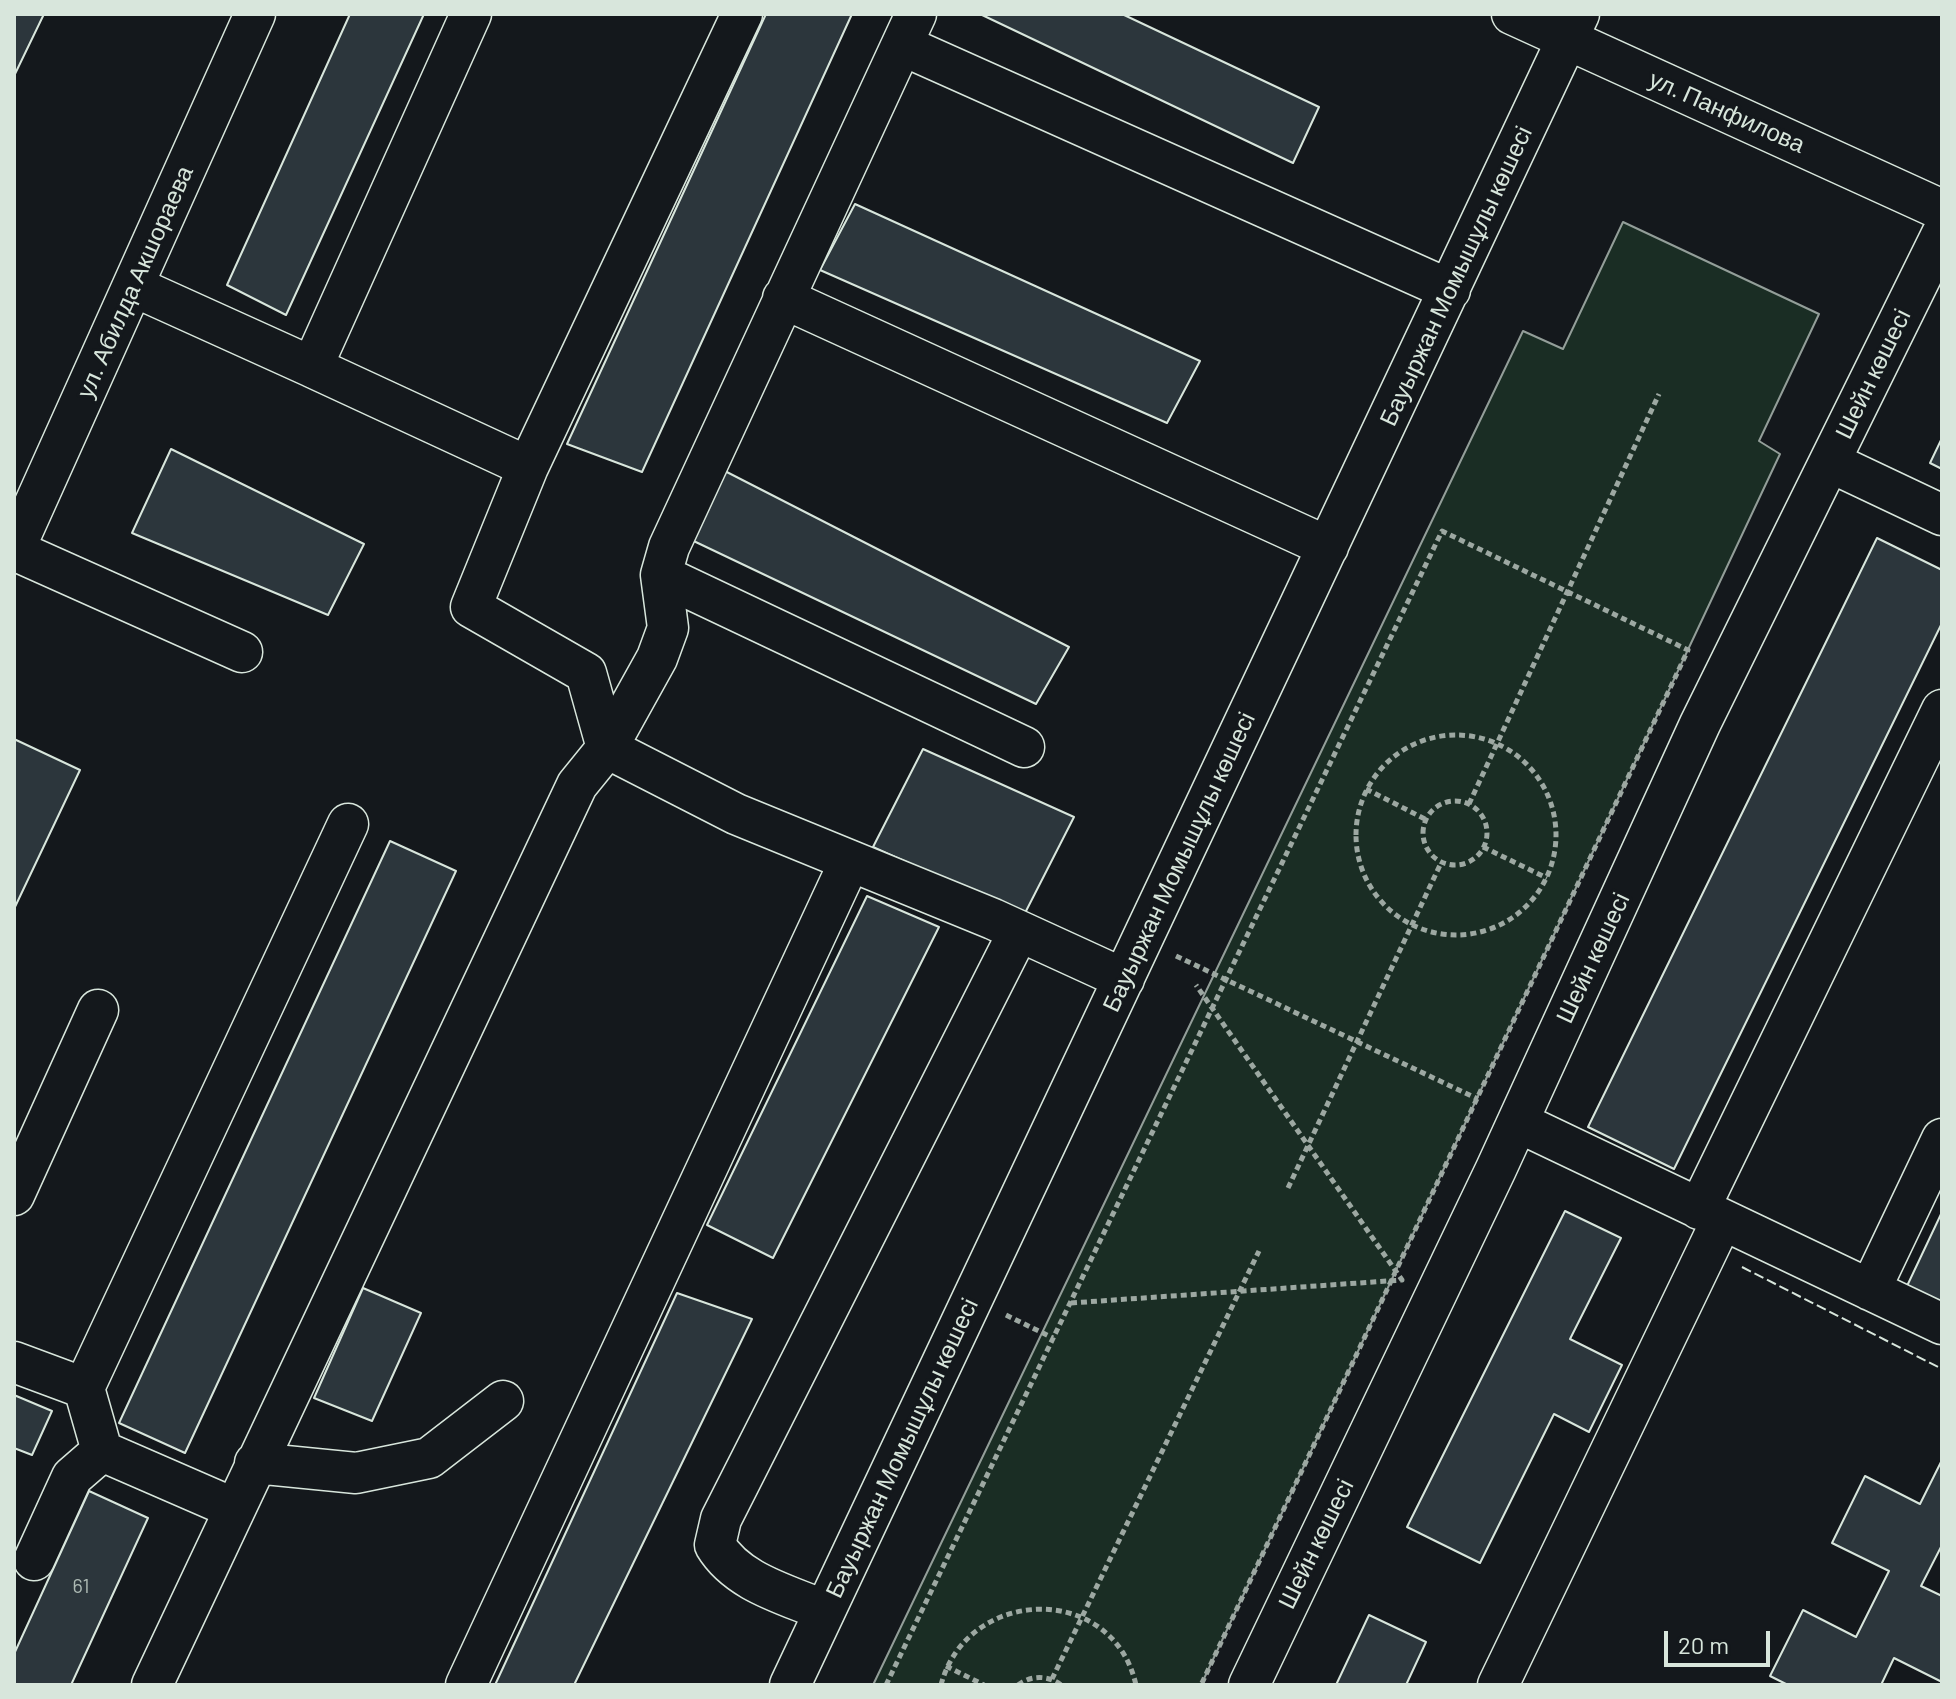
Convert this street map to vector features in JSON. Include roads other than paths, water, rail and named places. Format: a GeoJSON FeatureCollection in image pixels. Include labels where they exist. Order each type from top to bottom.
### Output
{"type":"FeatureCollection","features":[{"type":"Feature","properties":{"kind":"street","name":"ул. Абилда Акшораева"},"geometry":{"type":"LineString","coordinates":[[14,550],[255,14]]}},
{"type":"Feature","properties":{"kind":"street"},"geometry":{"type":"LineString","coordinates":[[312,367],[471,14]]}},
{"type":"Feature","properties":{"kind":"street"},"geometry":{"type":"LineString","coordinates":[[742,14],[528,467],[471,607],[586,673],[607,748],[736,814],[1019,931],[1124,979]]}},
{"type":"Feature","properties":{"kind":"street","name":"ул. Панфилова"},"geometry":{"type":"LineString","coordinates":[[1512,14],[1573,27],[1942,210]]}},
{"type":"Feature","properties":{"kind":"street","name":"Бауыржан Момышұлы көшесі"},"geometry":{"type":"LineString","coordinates":[[790,1685],[1573,27]]}},
{"type":"Feature","properties":{"kind":"street"},"geometry":{"type":"LineString","coordinates":[[152,1685],[577,785],[607,748],[657,658],[668,628],[661,575],[669,547],[909,29],[1450,290]]}},
{"type":"Feature","properties":{"kind":"street","name":"Шейн көшесі"},"geometry":{"type":"LineString","coordinates":[[1249,1685],[1518,1122],[1700,724],[1942,234]]}},
{"type":"Feature","properties":{"kind":"street"},"geometry":{"type":"LineString","coordinates":[[133,286],[528,467]]}},
{"type":"Feature","properties":{"kind":"street"},"geometry":{"type":"LineString","coordinates":[[783,298],[1328,547]]}},
{"type":"Feature","properties":{"kind":"street"},"geometry":{"type":"LineString","coordinates":[[1830,462],[1942,515]]}},
{"type":"Feature","properties":{"kind":"street"},"geometry":{"type":"LineString","coordinates":[[14,550],[242,652]]}},
{"type":"Feature","properties":{"kind":"street"},"geometry":{"type":"LineString","coordinates":[[661,575],[1024,747]]}},
{"type":"Feature","properties":{"kind":"street"},"geometry":{"type":"LineString","coordinates":[[1498,1685],[1942,710]]}},
{"type":"Feature","properties":{"kind":"street"},"geometry":{"type":"LineString","coordinates":[[102,1451],[84,1388],[348,824]]}},
{"type":"Feature","properties":{"kind":"street"},"geometry":{"type":"LineString","coordinates":[[466,1685],[850,861]]}},
{"type":"Feature","properties":{"kind":"street"},"geometry":{"type":"LineString","coordinates":[[825,1611],[742,1575],[726,1563],[715,1545],[721,1519],[1019,931]]}},
{"type":"Feature","properties":{"kind":"street"},"geometry":{"type":"LineString","coordinates":[[14,1195],[98,1010]]}},
{"type":"Feature","properties":{"kind":"street"},"geometry":{"type":"LineString","coordinates":[[1518,1122],[1942,1324]]}},
{"type":"Feature","properties":{"kind":"street"},"geometry":{"type":"LineString","coordinates":[[1870,1290],[1942,1139]]}},
{"type":"Feature","properties":{"kind":"street"},"geometry":{"type":"LineString","coordinates":[[14,1362],[84,1388]]}},
{"type":"Feature","properties":{"kind":"street"},"geometry":{"type":"LineString","coordinates":[[255,1463],[356,1473],[429,1458],[503,1401]]}},
{"type":"Feature","properties":{"kind":"street"},"geometry":{"type":"LineString","coordinates":[[102,1451],[233,1508]]}},
{"type":"Feature","properties":{"kind":"street"},"geometry":{"type":"LineString","coordinates":[[34,1560],[72,1477],[102,1451]]}}]}
